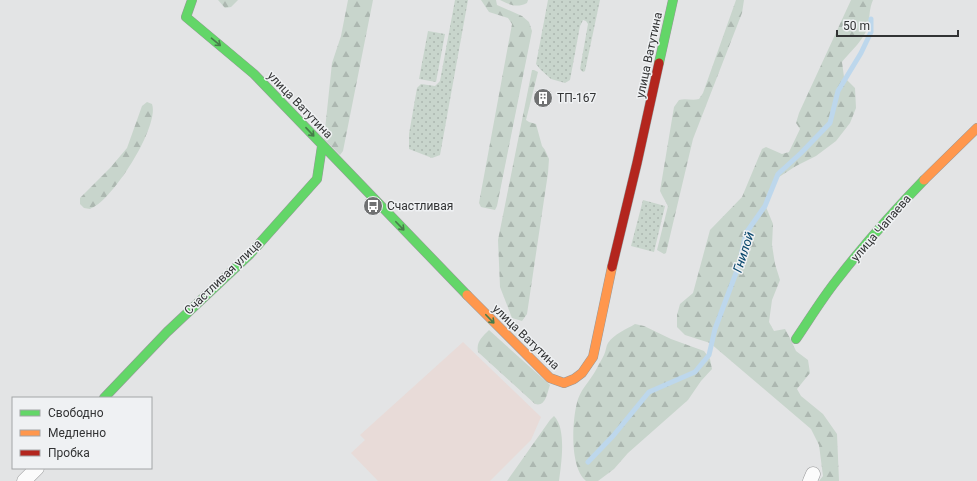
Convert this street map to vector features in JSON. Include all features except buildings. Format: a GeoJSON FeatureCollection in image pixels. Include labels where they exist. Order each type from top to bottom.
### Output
{"type":"FeatureCollection","features":[{"type":"Feature","properties":{"kind":"street","name":"улица Ватутина"},"geometry":{"type":"LineString","coordinates":[[192,0],[186,17],[254,74],[492,321],[550,378],[564,383],[581,375],[588,368],[594,352],[616,242],[637,163],[673,0]]}},
{"type":"Feature","properties":{"kind":"street","name":"улица Чапаева"},"geometry":{"type":"LineString","coordinates":[[796,339],[841,274],[876,231],[945,158],[977,128]]}},
{"type":"Feature","properties":{"kind":"street","name":"Счастливая улица"},"geometry":{"type":"LineString","coordinates":[[105,397],[167,332],[250,254],[317,179],[322,146]]}},
{"type":"Feature","properties":{"kind":"street"},"geometry":{"type":"LineString","coordinates":[[24,481],[36,469]]}},
{"type":"Feature","properties":{"kind":"shaded area"},"geometry":{"type":"Polygon","coordinates":[[[463,342],[541,417],[531,440],[490,481],[378,481],[351,453],[365,440],[360,435],[463,342]]]}},
{"type":"Feature","properties":{"kind":"green space"},"geometry":{"type":"Polygon","coordinates":[[[218,0],[238,0],[231,7],[225,8],[218,0]]]}},
{"type":"Feature","properties":{"kind":"green space"},"geometry":{"type":"Polygon","coordinates":[[[348,0],[373,0],[343,151],[340,155],[324,139],[332,63],[341,36],[348,0]]]}},
{"type":"Feature","properties":{"kind":"green space"},"geometry":{"type":"Polygon","coordinates":[[[455,0],[468,0],[440,155],[432,158],[409,149],[409,134],[417,88],[421,84],[435,86],[440,81],[455,0]]]}},
{"type":"Feature","properties":{"kind":"green space"},"geometry":{"type":"Polygon","coordinates":[[[481,0],[496,0],[497,5],[522,16],[529,22],[532,31],[495,210],[481,207],[479,203],[512,24],[508,18],[489,12],[481,0]]]}},
{"type":"Feature","properties":{"kind":"green space"},"geometry":{"type":"Polygon","coordinates":[[[500,0],[528,0],[527,3],[517,6],[500,0]]]}},
{"type":"Feature","properties":{"kind":"green space"},"geometry":{"type":"Polygon","coordinates":[[[548,0],[600,0],[585,71],[583,72],[580,69],[588,24],[583,20],[580,26],[570,80],[565,83],[551,79],[536,64],[548,0]]]}},
{"type":"Feature","properties":{"kind":"green space"},"geometry":{"type":"Polygon","coordinates":[[[736,0],[744,0],[742,13],[693,139],[666,253],[664,254],[657,250],[668,206],[660,191],[674,107],[679,100],[699,99],[703,93],[736,0]]]}},
{"type":"Feature","properties":{"kind":"green space"},"geometry":{"type":"Polygon","coordinates":[[[851,0],[873,0],[867,30],[857,45],[842,62],[844,77],[855,88],[856,108],[850,123],[836,141],[816,156],[779,177],[768,192],[766,207],[773,224],[772,245],[775,264],[780,280],[772,300],[769,322],[774,331],[785,329],[796,351],[808,360],[810,373],[797,389],[801,396],[823,414],[837,434],[839,481],[819,481],[823,476],[819,445],[811,429],[710,343],[685,335],[677,327],[677,315],[680,304],[693,293],[710,230],[742,197],[762,149],[766,147],[782,154],[789,152],[800,129],[796,123],[799,113],[851,0]]]}},
{"type":"Feature","properties":{"kind":"green space"},"geometry":{"type":"Polygon","coordinates":[[[428,31],[445,34],[436,82],[419,79],[428,31]]]}},
{"type":"Feature","properties":{"kind":"green space"},"geometry":{"type":"Polygon","coordinates":[[[532,70],[538,72],[526,120],[536,124],[542,146],[549,159],[527,314],[522,321],[512,318],[500,287],[498,240],[532,70]]]}},
{"type":"Feature","properties":{"kind":"green space"},"geometry":{"type":"Polygon","coordinates":[[[147,102],[152,104],[153,115],[142,145],[132,162],[110,193],[90,209],[84,208],[80,204],[80,198],[110,168],[127,148],[142,106],[147,102]]]}},
{"type":"Feature","properties":{"kind":"green space"},"geometry":{"type":"Polygon","coordinates":[[[643,200],[665,206],[654,252],[631,246],[643,200]]]}},
{"type":"Feature","properties":{"kind":"green space"},"geometry":{"type":"Polygon","coordinates":[[[635,324],[644,326],[671,339],[704,351],[710,359],[712,369],[701,381],[688,400],[628,453],[614,469],[598,481],[586,481],[577,465],[574,454],[573,430],[578,399],[582,390],[595,372],[605,353],[608,343],[617,334],[635,324]]]}},
{"type":"Feature","properties":{"kind":"green space"},"geometry":{"type":"Polygon","coordinates":[[[489,330],[550,385],[546,399],[542,403],[535,404],[478,352],[479,342],[489,330]]]}},
{"type":"Feature","properties":{"kind":"green space"},"geometry":{"type":"Polygon","coordinates":[[[554,416],[561,429],[562,438],[562,457],[559,481],[507,481],[550,420],[554,416]]]}},
{"type":"Feature","properties":{"kind":"waterway","name":"Гнилой"},"geometry":{"type":"LineString","coordinates":[[588,462],[613,436],[649,392],[695,372],[709,355],[715,329],[739,265],[746,233],[765,206],[778,174],[830,123],[838,91],[861,53],[871,32],[871,19]]}},
{"type":"Feature","properties":{"kind":"traffic: fast"},"geometry":{"type":"LineString","coordinates":[[192,0],[186,17],[254,74],[467,295]]}},
{"type":"Feature","properties":{"kind":"traffic: fast"},"geometry":{"type":"LineString","coordinates":[[659,63],[673,0]]}},
{"type":"Feature","properties":{"kind":"traffic: fast"},"geometry":{"type":"LineString","coordinates":[[105,397],[167,332],[250,254],[317,179],[322,146]]}},
{"type":"Feature","properties":{"kind":"traffic: fast"},"geometry":{"type":"LineString","coordinates":[[796,339],[825,295],[846,268],[878,229],[924,180]]}},
{"type":"Feature","properties":{"kind":"traffic: slow"},"geometry":{"type":"LineString","coordinates":[[924,180],[977,128]]}},
{"type":"Feature","properties":{"kind":"traffic: slow"},"geometry":{"type":"LineString","coordinates":[[467,295],[550,378],[564,383],[574,379],[582,373],[593,357],[612,267]]}},
{"type":"Feature","properties":{"kind":"traffic: jam"},"geometry":{"type":"LineString","coordinates":[[612,267],[659,63]]}},
{"type":"Feature","properties":{"kind":"place","name":"ТП-167"},"geometry":{"type":"Point","coordinates":[543,98]}},
{"type":"Feature","properties":{"kind":"place","name":"Счастливая"},"geometry":{"type":"Point","coordinates":[373,206]}}]}
